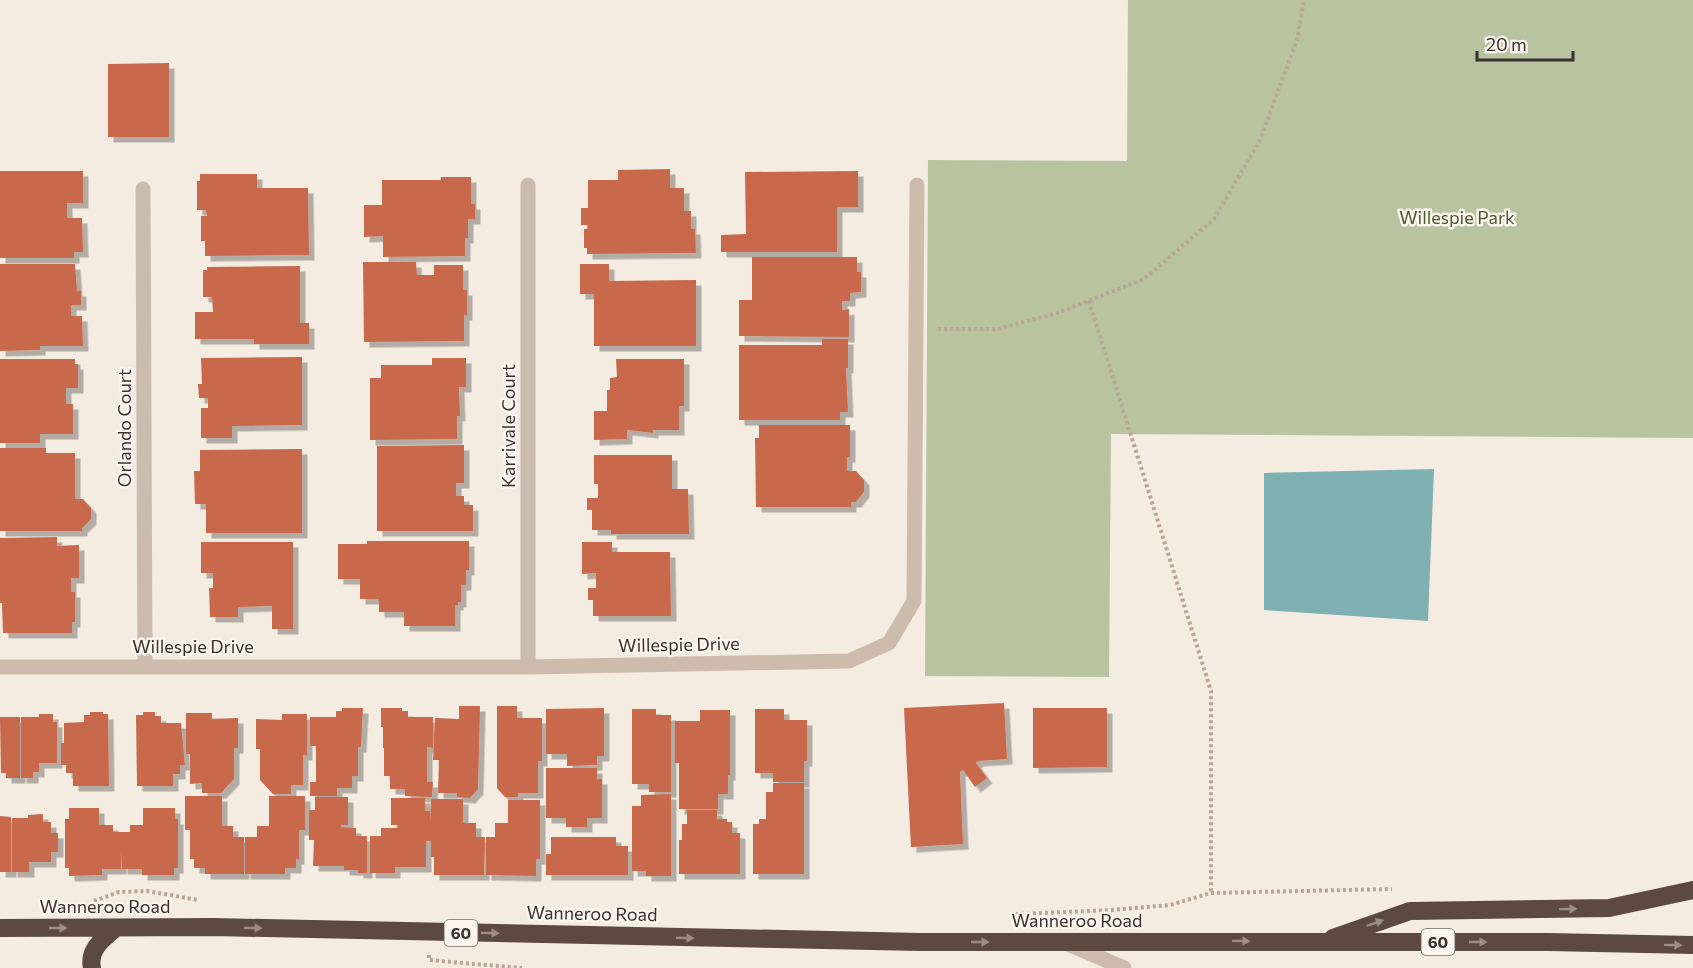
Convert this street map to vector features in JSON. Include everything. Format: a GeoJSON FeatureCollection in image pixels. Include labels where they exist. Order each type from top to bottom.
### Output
{"type":"FeatureCollection","features":[{"type":"Feature","properties":{"kind":"highway"},"geometry":{"type":"LineString","coordinates":[[1320,942],[1410,911],[1609,908],[1693,890]]}},
{"type":"Feature","properties":{"kind":"highway","name":"Wanneroo Road"},"geometry":{"type":"LineString","coordinates":[[0,928],[214,927],[921,942],[1320,942]]}},
{"type":"Feature","properties":{"kind":"highway"},"geometry":{"type":"LineString","coordinates":[[92,968],[95,946],[116,928]]}},
{"type":"Feature","properties":{"kind":"highway","name":"60"},"geometry":{"type":"LineString","coordinates":[[1320,942],[1548,942],[1693,945]]}},
{"type":"Feature","properties":{"kind":"street","name":"Karrivale Court"},"geometry":{"type":"LineString","coordinates":[[528,185],[528,667]]}},
{"type":"Feature","properties":{"kind":"street","name":"Willespie Drive"},"geometry":{"type":"LineString","coordinates":[[0,668],[528,667],[849,662],[889,643],[914,601],[918,185]]}},
{"type":"Feature","properties":{"kind":"street","name":"Orlando Court"},"geometry":{"type":"LineString","coordinates":[[143,189],[146,667]]}},
{"type":"Feature","properties":{"kind":"street"},"geometry":{"type":"LineString","coordinates":[[1065,943],[1124,968]]}},
{"type":"Feature","properties":{"kind":"path"},"geometry":{"type":"LineString","coordinates":[[916,329],[998,329],[1060,312],[1144,279],[1214,219],[1260,140],[1297,40],[1304,0]]}},
{"type":"Feature","properties":{"kind":"path"},"geometry":{"type":"LineString","coordinates":[[1089,301],[1211,691],[1211,893]]}},
{"type":"Feature","properties":{"kind":"path"},"geometry":{"type":"LineString","coordinates":[[1005,915],[1170,905],[1211,893],[1397,889]]}},
{"type":"Feature","properties":{"kind":"path"},"geometry":{"type":"LineString","coordinates":[[93,901],[119,892],[147,891],[201,900]]}},
{"type":"Feature","properties":{"kind":"path"},"geometry":{"type":"LineString","coordinates":[[428,949],[429,960],[522,968]]}},
{"type":"Feature","properties":{"kind":"green space","name":"Willespie Park"},"geometry":{"type":"Polygon","coordinates":[[[1128,0],[1693,0],[1693,438],[1111,434],[1109,677],[925,676],[928,160],[1127,161],[1128,0]]]}},
{"type":"Feature","properties":{"kind":"water"},"geometry":{"type":"Polygon","coordinates":[[[1434,469],[1428,621],[1264,610],[1264,473],[1434,469]]]}},
{"type":"Feature","properties":{"kind":"building"},"geometry":{"type":"Polygon","coordinates":[[[169,63],[169,137],[108,137],[108,64],[169,63]]]}},
{"type":"Feature","properties":{"kind":"building"},"geometry":{"type":"Polygon","coordinates":[[[670,169],[670,188],[684,188],[684,211],[691,211],[691,229],[695,229],[696,253],[587,254],[587,248],[584,248],[584,229],[588,229],[588,225],[581,225],[581,208],[588,208],[588,180],[618,180],[618,170],[670,169]]]}},
{"type":"Feature","properties":{"kind":"building"},"geometry":{"type":"Polygon","coordinates":[[[0,171],[83,171],[83,203],[67,203],[67,218],[82,218],[83,252],[74,252],[74,258],[0,258],[0,171]]]}},
{"type":"Feature","properties":{"kind":"building"},"geometry":{"type":"Polygon","coordinates":[[[858,171],[858,207],[837,207],[837,252],[721,252],[721,235],[746,234],[745,172],[858,171]]]}},
{"type":"Feature","properties":{"kind":"building"},"geometry":{"type":"Polygon","coordinates":[[[200,174],[257,174],[257,188],[308,188],[309,255],[205,256],[205,241],[201,241],[201,216],[207,216],[206,210],[197,210],[197,181],[200,181],[200,174]]]}},
{"type":"Feature","properties":{"kind":"building"},"geometry":{"type":"Polygon","coordinates":[[[441,177],[471,177],[471,204],[475,204],[475,219],[468,219],[465,256],[383,257],[383,236],[364,237],[364,205],[382,205],[382,180],[441,180],[441,177]]]}},
{"type":"Feature","properties":{"kind":"building"},"geometry":{"type":"Polygon","coordinates":[[[752,257],[857,257],[857,272],[861,272],[861,292],[850,293],[850,301],[842,301],[842,310],[849,309],[849,337],[739,336],[739,300],[752,300],[752,257]]]}},
{"type":"Feature","properties":{"kind":"building"},"geometry":{"type":"Polygon","coordinates":[[[363,262],[416,262],[417,275],[434,275],[434,265],[463,265],[463,290],[467,290],[464,341],[364,342],[363,262]]]}},
{"type":"Feature","properties":{"kind":"building"},"geometry":{"type":"Polygon","coordinates":[[[0,264],[75,264],[77,291],[81,291],[81,305],[71,305],[71,316],[82,316],[83,346],[40,346],[40,350],[0,351],[0,264]]]}},
{"type":"Feature","properties":{"kind":"building"},"geometry":{"type":"Polygon","coordinates":[[[580,264],[609,264],[609,281],[696,280],[696,346],[594,346],[594,294],[580,294],[580,264]]]}},
{"type":"Feature","properties":{"kind":"building"},"geometry":{"type":"Polygon","coordinates":[[[300,266],[300,323],[309,323],[309,344],[254,344],[254,339],[195,339],[195,312],[213,312],[212,297],[203,297],[203,270],[207,270],[207,267],[300,266]]]}},
{"type":"Feature","properties":{"kind":"building"},"geometry":{"type":"Polygon","coordinates":[[[822,339],[848,339],[848,368],[846,368],[848,412],[840,412],[840,420],[739,420],[739,345],[822,345],[822,339]]]}},
{"type":"Feature","properties":{"kind":"building"},"geometry":{"type":"Polygon","coordinates":[[[302,357],[302,425],[232,426],[232,438],[201,438],[201,408],[208,408],[208,398],[199,398],[198,384],[202,384],[201,358],[302,357]]]}},
{"type":"Feature","properties":{"kind":"building"},"geometry":{"type":"Polygon","coordinates":[[[432,358],[466,358],[466,387],[459,387],[460,416],[457,416],[457,439],[370,440],[370,378],[381,378],[381,365],[432,365],[432,358]]]}},
{"type":"Feature","properties":{"kind":"building"},"geometry":{"type":"Polygon","coordinates":[[[0,359],[75,359],[75,364],[78,364],[78,388],[66,388],[66,404],[73,404],[73,434],[40,434],[40,443],[0,443],[0,359]]]}},
{"type":"Feature","properties":{"kind":"building"},"geometry":{"type":"Polygon","coordinates":[[[616,359],[684,359],[684,406],[679,406],[679,430],[653,430],[653,433],[627,430],[627,439],[594,440],[594,411],[607,411],[607,390],[610,390],[610,378],[617,377],[616,359]]]}},
{"type":"Feature","properties":{"kind":"building"},"geometry":{"type":"Polygon","coordinates":[[[759,425],[850,425],[850,457],[847,457],[847,471],[856,471],[864,480],[864,492],[856,502],[851,502],[851,507],[756,507],[755,438],[759,438],[759,425]]]}},
{"type":"Feature","properties":{"kind":"building"},"geometry":{"type":"Polygon","coordinates":[[[464,445],[464,483],[456,483],[456,496],[464,496],[464,505],[473,505],[473,531],[377,531],[377,446],[464,445]]]}},
{"type":"Feature","properties":{"kind":"building"},"geometry":{"type":"Polygon","coordinates":[[[0,448],[46,448],[46,453],[75,453],[75,499],[83,499],[91,508],[91,519],[82,531],[0,531],[0,448]]]}},
{"type":"Feature","properties":{"kind":"building"},"geometry":{"type":"Polygon","coordinates":[[[302,449],[302,533],[206,533],[206,504],[195,504],[194,471],[200,471],[200,450],[302,449]]]}},
{"type":"Feature","properties":{"kind":"building"},"geometry":{"type":"Polygon","coordinates":[[[594,455],[672,455],[672,489],[688,489],[689,534],[611,534],[611,530],[592,530],[592,510],[587,510],[587,498],[598,498],[598,484],[594,484],[594,455]]]}},
{"type":"Feature","properties":{"kind":"building"},"geometry":{"type":"Polygon","coordinates":[[[57,537],[57,546],[79,545],[79,578],[71,578],[71,592],[75,592],[75,622],[72,622],[72,633],[3,633],[2,603],[0,603],[0,538],[57,537]]]}},
{"type":"Feature","properties":{"kind":"building"},"geometry":{"type":"Polygon","coordinates":[[[367,541],[469,541],[469,570],[466,570],[466,585],[461,585],[461,602],[455,605],[455,626],[404,626],[404,612],[379,612],[379,599],[360,599],[360,579],[338,579],[338,544],[367,544],[367,541]]]}},
{"type":"Feature","properties":{"kind":"building"},"geometry":{"type":"Polygon","coordinates":[[[201,542],[293,542],[293,629],[272,629],[272,606],[238,607],[238,617],[210,617],[209,588],[213,588],[213,573],[201,573],[201,542]]]}},
{"type":"Feature","properties":{"kind":"building"},"geometry":{"type":"Polygon","coordinates":[[[582,542],[612,542],[612,552],[670,552],[671,616],[593,616],[593,600],[588,600],[588,588],[596,588],[596,573],[582,574],[582,542]]]}},
{"type":"Feature","properties":{"kind":"building"},"geometry":{"type":"Polygon","coordinates":[[[1004,703],[1007,759],[978,761],[976,763],[987,778],[975,787],[963,770],[960,772],[963,844],[911,847],[904,708],[1004,703]]]}},
{"type":"Feature","properties":{"kind":"building"},"geometry":{"type":"Polygon","coordinates":[[[459,706],[480,706],[478,789],[470,798],[457,797],[457,793],[438,793],[439,760],[433,760],[435,718],[459,719],[459,706]]]}},
{"type":"Feature","properties":{"kind":"building"},"geometry":{"type":"Polygon","coordinates":[[[497,706],[517,706],[517,718],[542,718],[542,761],[538,761],[538,793],[518,793],[518,797],[505,797],[497,788],[497,706]]]}},
{"type":"Feature","properties":{"kind":"building"},"geometry":{"type":"Polygon","coordinates":[[[342,708],[363,708],[361,747],[358,747],[358,776],[352,776],[352,788],[337,788],[337,796],[310,796],[310,782],[316,782],[316,746],[310,746],[310,717],[336,717],[336,711],[342,711],[342,708]]]}},
{"type":"Feature","properties":{"kind":"building"},"geometry":{"type":"Polygon","coordinates":[[[381,708],[402,708],[402,711],[408,711],[408,717],[433,717],[433,748],[427,747],[427,782],[433,782],[432,797],[405,796],[405,789],[390,789],[390,776],[384,776],[381,708]]]}},
{"type":"Feature","properties":{"kind":"building"},"geometry":{"type":"Polygon","coordinates":[[[604,708],[604,756],[597,756],[597,765],[567,766],[567,754],[546,754],[546,709],[604,708]]]}},
{"type":"Feature","properties":{"kind":"building"},"geometry":{"type":"Polygon","coordinates":[[[1033,708],[1107,708],[1107,767],[1033,768],[1033,708]]]}},
{"type":"Feature","properties":{"kind":"building"},"geometry":{"type":"Polygon","coordinates":[[[632,709],[656,709],[656,715],[671,715],[671,792],[649,792],[649,784],[632,784],[632,709]]]}},
{"type":"Feature","properties":{"kind":"building"},"geometry":{"type":"Polygon","coordinates":[[[755,709],[784,709],[784,720],[807,720],[807,761],[804,761],[804,782],[773,782],[773,773],[755,773],[755,709]]]}},
{"type":"Feature","properties":{"kind":"building"},"geometry":{"type":"Polygon","coordinates":[[[700,710],[730,710],[728,794],[718,794],[718,809],[679,809],[679,763],[675,763],[675,721],[700,721],[700,710]]]}},
{"type":"Feature","properties":{"kind":"building"},"geometry":{"type":"Polygon","coordinates":[[[90,712],[108,714],[109,786],[73,786],[73,773],[66,773],[66,765],[61,765],[64,723],[84,722],[84,715],[90,715],[90,712]]]}},
{"type":"Feature","properties":{"kind":"building"},"geometry":{"type":"Polygon","coordinates":[[[143,712],[155,712],[155,716],[161,716],[161,723],[181,723],[185,765],[180,765],[180,774],[173,774],[173,786],[137,786],[136,715],[143,715],[143,712]]]}},
{"type":"Feature","properties":{"kind":"building"},"geometry":{"type":"Polygon","coordinates":[[[186,713],[212,713],[212,719],[238,718],[238,748],[234,748],[234,779],[221,793],[202,793],[202,783],[190,784],[190,754],[186,754],[186,713]]]}},
{"type":"Feature","properties":{"kind":"building"},"geometry":{"type":"Polygon","coordinates":[[[39,714],[53,714],[53,722],[57,722],[57,763],[39,763],[39,772],[33,772],[33,778],[21,778],[21,717],[39,717],[39,714]]]}},
{"type":"Feature","properties":{"kind":"building"},"geometry":{"type":"Polygon","coordinates":[[[282,714],[307,714],[307,755],[303,755],[303,785],[291,785],[291,794],[273,794],[260,780],[260,749],[256,749],[256,719],[282,720],[282,714]]]}},
{"type":"Feature","properties":{"kind":"building"},"geometry":{"type":"Polygon","coordinates":[[[0,717],[20,717],[20,778],[6,778],[6,773],[1,773],[0,717]]]}},
{"type":"Feature","properties":{"kind":"building"},"geometry":{"type":"Polygon","coordinates":[[[546,768],[597,768],[597,779],[602,779],[602,818],[587,818],[587,827],[566,827],[566,818],[546,818],[546,768]]]}},
{"type":"Feature","properties":{"kind":"building"},"geometry":{"type":"Polygon","coordinates":[[[773,783],[804,783],[804,874],[753,874],[753,824],[759,824],[759,819],[766,819],[766,792],[773,792],[773,783]]]}},
{"type":"Feature","properties":{"kind":"building"},"geometry":{"type":"Polygon","coordinates":[[[671,794],[671,876],[646,876],[646,871],[632,871],[632,806],[641,806],[641,795],[671,794]]]}},
{"type":"Feature","properties":{"kind":"building"},"geometry":{"type":"Polygon","coordinates":[[[185,796],[222,796],[222,826],[233,826],[233,837],[244,837],[244,874],[205,874],[205,868],[194,868],[194,859],[190,859],[190,830],[185,830],[185,796]]]}},
{"type":"Feature","properties":{"kind":"building"},"geometry":{"type":"Polygon","coordinates":[[[269,796],[305,796],[305,830],[299,830],[299,859],[296,859],[296,868],[285,868],[285,874],[245,874],[245,837],[257,837],[257,826],[269,826],[269,796]]]}},
{"type":"Feature","properties":{"kind":"building"},"geometry":{"type":"Polygon","coordinates":[[[315,797],[348,797],[348,825],[341,825],[341,827],[356,828],[356,836],[367,836],[367,873],[358,873],[358,870],[344,870],[344,866],[313,866],[314,840],[309,840],[309,810],[315,810],[315,797]]]}},
{"type":"Feature","properties":{"kind":"building"},"geometry":{"type":"Polygon","coordinates":[[[391,798],[425,798],[425,811],[430,811],[430,823],[431,799],[463,799],[463,823],[476,823],[476,837],[485,837],[484,875],[434,875],[431,841],[426,841],[426,867],[395,867],[395,873],[370,873],[370,836],[381,836],[381,828],[398,828],[398,825],[391,825],[391,798]]]}},
{"type":"Feature","properties":{"kind":"building"},"geometry":{"type":"Polygon","coordinates":[[[508,800],[540,800],[540,859],[536,859],[536,876],[486,875],[486,837],[495,837],[495,823],[508,823],[508,800]]]}},
{"type":"Feature","properties":{"kind":"building"},"geometry":{"type":"Polygon","coordinates":[[[69,808],[99,808],[99,825],[113,825],[113,832],[130,832],[130,825],[143,825],[143,808],[175,808],[175,819],[178,819],[178,868],[174,868],[174,875],[142,875],[142,869],[122,869],[122,851],[121,869],[102,869],[102,875],[69,876],[69,868],[65,868],[65,819],[69,819],[69,808]]]}},
{"type":"Feature","properties":{"kind":"building"},"geometry":{"type":"Polygon","coordinates":[[[687,810],[717,810],[717,819],[727,819],[727,822],[732,822],[732,833],[740,833],[740,874],[679,874],[679,840],[682,840],[682,824],[687,824],[687,810]]]}},
{"type":"Feature","properties":{"kind":"building"},"geometry":{"type":"Polygon","coordinates":[[[43,814],[43,822],[51,822],[51,833],[58,833],[58,852],[51,852],[51,862],[29,862],[29,872],[12,872],[12,818],[28,818],[28,815],[43,814]]]}},
{"type":"Feature","properties":{"kind":"building"},"geometry":{"type":"Polygon","coordinates":[[[0,816],[11,817],[11,872],[0,872],[0,816]]]}},
{"type":"Feature","properties":{"kind":"building"},"geometry":{"type":"Polygon","coordinates":[[[551,837],[616,837],[616,846],[628,846],[628,875],[546,875],[546,854],[551,854],[551,837]]]}}]}
